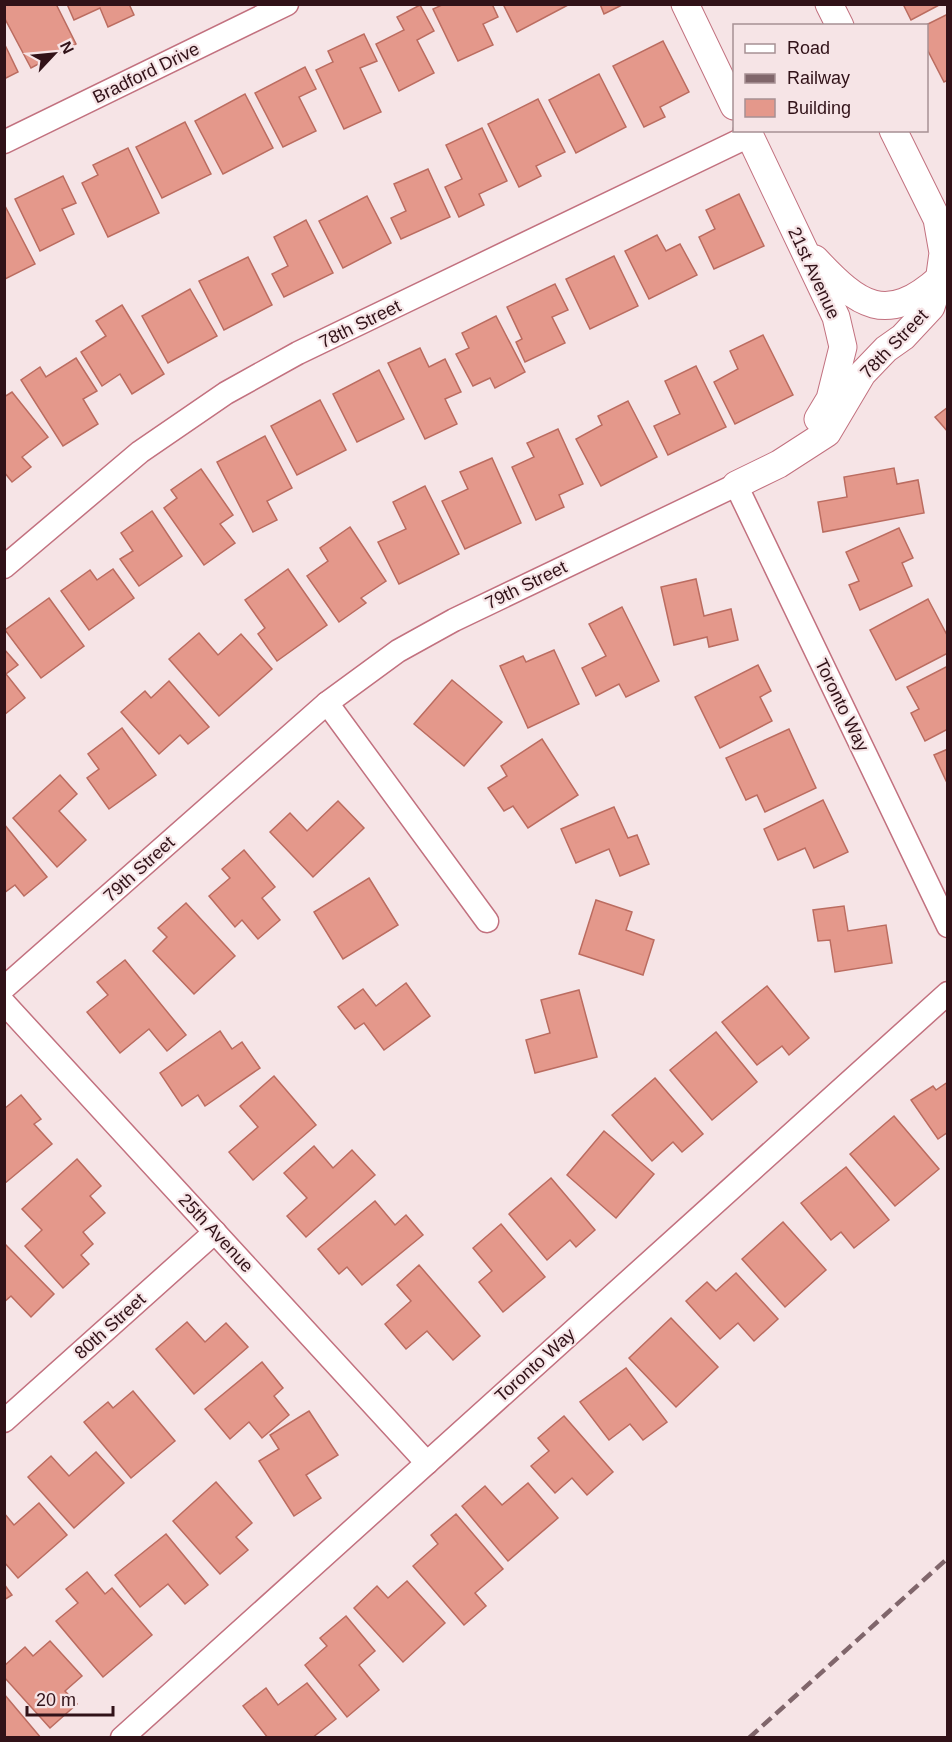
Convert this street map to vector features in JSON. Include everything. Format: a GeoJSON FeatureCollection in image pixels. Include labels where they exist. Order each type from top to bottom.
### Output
{"type":"FeatureCollection","features":[{"type":"Feature","properties":{"kind":"street","name":"Bradford Drive"},"geometry":{"type":"LineString","coordinates":[[4,142],[287,4]]}},
{"type":"Feature","properties":{"kind":"street"},"geometry":{"type":"LineString","coordinates":[[685,4],[733,102]]}},
{"type":"Feature","properties":{"kind":"street"},"geometry":{"type":"LineString","coordinates":[[829,4],[839,24]]}},
{"type":"Feature","properties":{"kind":"street","name":"78th Street"},"geometry":{"type":"LineString","coordinates":[[802,449],[827,433],[862,374],[886,349],[903,337],[931,307],[940,278],[943,253],[937,219],[893,132]]}},
{"type":"Feature","properties":{"kind":"street","name":"78th Street"},"geometry":{"type":"LineString","coordinates":[[4,567],[140,452],[226,393],[298,353],[748,133]]}},
{"type":"Feature","properties":{"kind":"street","name":"21st Avenue"},"geometry":{"type":"LineString","coordinates":[[736,485],[779,464],[802,449],[830,399],[843,347],[836,317],[748,133]]}},
{"type":"Feature","properties":{"kind":"street"},"geometry":{"type":"LineString","coordinates":[[802,246],[835,281],[874,306],[895,306],[920,296],[940,278]]}},
{"type":"Feature","properties":{"kind":"street","name":"79th Street"},"geometry":{"type":"LineString","coordinates":[[4,988],[327,703],[398,651],[454,620],[736,485]]}},
{"type":"Feature","properties":{"kind":"street","name":"Toronto Way"},"geometry":{"type":"LineString","coordinates":[[736,485],[948,926]]}},
{"type":"Feature","properties":{"kind":"street"},"geometry":{"type":"LineString","coordinates":[[327,703],[487,921]]}},
{"type":"Feature","properties":{"kind":"street","name":"Toronto Way"},"geometry":{"type":"LineString","coordinates":[[122,1737],[948,993]]}},
{"type":"Feature","properties":{"kind":"street","name":"25th Avenue"},"geometry":{"type":"LineString","coordinates":[[4,1003],[427,1463]]}},
{"type":"Feature","properties":{"kind":"street","name":"80th Street"},"geometry":{"type":"LineString","coordinates":[[4,1421],[215,1232]]}},
{"type":"Feature","properties":{"kind":"building"},"geometry":{"type":"Polygon","coordinates":[[[8,4],[56,4],[76,44],[31,68],[4,17],[4,6],[8,4]]]}},
{"type":"Feature","properties":{"kind":"building"},"geometry":{"type":"Polygon","coordinates":[[[67,4],[129,4],[134,15],[108,27],[100,8],[74,20],[67,4]]]}},
{"type":"Feature","properties":{"kind":"building"},"geometry":{"type":"Polygon","coordinates":[[[444,4],[492,4],[498,17],[483,24],[493,45],[458,61],[433,9],[444,4]]]}},
{"type":"Feature","properties":{"kind":"building"},"geometry":{"type":"Polygon","coordinates":[[[503,4],[567,4],[568,5],[517,32],[503,4]]]}},
{"type":"Feature","properties":{"kind":"building"},"geometry":{"type":"Polygon","coordinates":[[[600,4],[624,4],[604,14],[600,4]]]}},
{"type":"Feature","properties":{"kind":"building"},"geometry":{"type":"Polygon","coordinates":[[[903,4],[941,4],[911,20],[903,4]]]}},
{"type":"Feature","properties":{"kind":"building"},"geometry":{"type":"Polygon","coordinates":[[[420,5],[434,31],[417,40],[434,73],[399,91],[376,44],[404,30],[397,17],[420,5]]]}},
{"type":"Feature","properties":{"kind":"building"},"geometry":{"type":"Polygon","coordinates":[[[948,14],[948,80],[944,82],[928,51],[928,24],[948,14]]]}},
{"type":"Feature","properties":{"kind":"building"},"geometry":{"type":"Polygon","coordinates":[[[364,34],[377,61],[360,68],[381,112],[344,129],[316,70],[333,62],[328,51],[364,34]]]}},
{"type":"Feature","properties":{"kind":"building"},"geometry":{"type":"Polygon","coordinates":[[[663,41],[689,92],[660,107],[665,117],[644,127],[613,66],[663,41]]]}},
{"type":"Feature","properties":{"kind":"building"},"geometry":{"type":"Polygon","coordinates":[[[4,43],[18,72],[4,79],[4,43]]]}},
{"type":"Feature","properties":{"kind":"building"},"geometry":{"type":"Polygon","coordinates":[[[305,67],[316,89],[299,97],[316,131],[283,147],[255,93],[305,67]]]}},
{"type":"Feature","properties":{"kind":"building"},"geometry":{"type":"Polygon","coordinates":[[[599,74],[626,127],[576,153],[549,100],[599,74]]]}},
{"type":"Feature","properties":{"kind":"building"},"geometry":{"type":"Polygon","coordinates":[[[245,94],[273,148],[223,174],[195,121],[245,94]]]}},
{"type":"Feature","properties":{"kind":"building"},"geometry":{"type":"Polygon","coordinates":[[[538,99],[565,152],[536,166],[541,176],[519,187],[488,124],[538,99]]]}},
{"type":"Feature","properties":{"kind":"building"},"geometry":{"type":"Polygon","coordinates":[[[185,122],[211,174],[162,198],[136,147],[185,122]]]}},
{"type":"Feature","properties":{"kind":"building"},"geometry":{"type":"Polygon","coordinates":[[[482,128],[507,181],[479,194],[484,205],[459,217],[445,187],[462,179],[446,145],[482,128]]]}},
{"type":"Feature","properties":{"kind":"building"},"geometry":{"type":"Polygon","coordinates":[[[128,148],[159,213],[108,237],[82,183],[98,175],[93,165],[128,148]]]}},
{"type":"Feature","properties":{"kind":"building"},"geometry":{"type":"Polygon","coordinates":[[[428,169],[450,217],[401,239],[391,218],[406,211],[394,184],[428,169]]]}},
{"type":"Feature","properties":{"kind":"building"},"geometry":{"type":"Polygon","coordinates":[[[63,176],[76,203],[62,209],[74,234],[40,251],[15,199],[63,176]]]}},
{"type":"Feature","properties":{"kind":"building"},"geometry":{"type":"Polygon","coordinates":[[[739,194],[764,246],[714,269],[699,237],[715,229],[706,210],[739,194]]]}},
{"type":"Feature","properties":{"kind":"building"},"geometry":{"type":"Polygon","coordinates":[[[367,196],[391,243],[343,268],[319,221],[367,196]]]}},
{"type":"Feature","properties":{"kind":"building"},"geometry":{"type":"Polygon","coordinates":[[[4,204],[35,264],[5,279],[4,279],[4,204]]]}},
{"type":"Feature","properties":{"kind":"building"},"geometry":{"type":"Polygon","coordinates":[[[306,220],[333,273],[284,297],[272,274],[288,266],[274,237],[306,220]]]}},
{"type":"Feature","properties":{"kind":"building"},"geometry":{"type":"Polygon","coordinates":[[[657,235],[666,251],[680,244],[697,275],[649,299],[625,251],[657,235]]]}},
{"type":"Feature","properties":{"kind":"building"},"geometry":{"type":"Polygon","coordinates":[[[614,256],[638,306],[590,329],[566,279],[614,256]]]}},
{"type":"Feature","properties":{"kind":"building"},"geometry":{"type":"Polygon","coordinates":[[[248,257],[272,305],[224,330],[199,281],[248,257]]]}},
{"type":"Feature","properties":{"kind":"building"},"geometry":{"type":"Polygon","coordinates":[[[555,284],[568,310],[552,317],[565,343],[525,362],[516,342],[522,339],[507,307],[555,284]]]}},
{"type":"Feature","properties":{"kind":"building"},"geometry":{"type":"Polygon","coordinates":[[[190,289],[217,336],[168,363],[142,316],[190,289]]]}},
{"type":"Feature","properties":{"kind":"building"},"geometry":{"type":"Polygon","coordinates":[[[122,305],[164,374],[132,394],[120,374],[102,386],[81,352],[106,336],[96,321],[122,305]]]}},
{"type":"Feature","properties":{"kind":"building"},"geometry":{"type":"Polygon","coordinates":[[[496,316],[525,372],[495,388],[490,378],[473,386],[456,354],[469,348],[462,333],[496,316]]]}},
{"type":"Feature","properties":{"kind":"building"},"geometry":{"type":"Polygon","coordinates":[[[763,335],[793,395],[735,424],[714,382],[738,369],[730,351],[763,335]]]}},
{"type":"Feature","properties":{"kind":"building"},"geometry":{"type":"Polygon","coordinates":[[[420,348],[429,367],[445,359],[461,392],[445,399],[457,424],[425,439],[388,363],[420,348]]]}},
{"type":"Feature","properties":{"kind":"building"},"geometry":{"type":"Polygon","coordinates":[[[76,358],[97,391],[83,399],[98,424],[63,446],[21,380],[40,367],[46,377],[76,358]]]}},
{"type":"Feature","properties":{"kind":"building"},"geometry":{"type":"Polygon","coordinates":[[[696,366],[726,427],[668,455],[654,426],[680,414],[665,381],[696,366]]]}},
{"type":"Feature","properties":{"kind":"building"},"geometry":{"type":"Polygon","coordinates":[[[379,370],[404,419],[357,442],[333,394],[379,370]]]}},
{"type":"Feature","properties":{"kind":"building"},"geometry":{"type":"Polygon","coordinates":[[[12,392],[48,437],[22,457],[31,467],[12,482],[4,472],[4,397],[12,392]]]}},
{"type":"Feature","properties":{"kind":"building"},"geometry":{"type":"Polygon","coordinates":[[[320,400],[346,450],[297,475],[271,426],[320,400]]]}},
{"type":"Feature","properties":{"kind":"building"},"geometry":{"type":"Polygon","coordinates":[[[628,401],[657,457],[601,486],[576,439],[602,425],[598,416],[628,401]]]}},
{"type":"Feature","properties":{"kind":"building"},"geometry":{"type":"Polygon","coordinates":[[[948,407],[948,432],[935,417],[948,407]]]}},
{"type":"Feature","properties":{"kind":"building"},"geometry":{"type":"Polygon","coordinates":[[[558,429],[583,484],[559,495],[564,507],[536,520],[512,467],[534,457],[527,443],[558,429]]]}},
{"type":"Feature","properties":{"kind":"building"},"geometry":{"type":"Polygon","coordinates":[[[265,436],[292,488],[267,501],[277,520],[253,532],[217,462],[265,436]]]}},
{"type":"Feature","properties":{"kind":"building"},"geometry":{"type":"Polygon","coordinates":[[[492,458],[521,523],[465,549],[442,501],[468,489],[460,472],[492,458]]]}},
{"type":"Feature","properties":{"kind":"building"},"geometry":{"type":"Polygon","coordinates":[[[894,468],[897,484],[918,480],[924,513],[823,532],[818,502],[847,497],[844,477],[894,468]]]}},
{"type":"Feature","properties":{"kind":"building"},"geometry":{"type":"Polygon","coordinates":[[[201,469],[233,515],[220,524],[235,543],[204,565],[164,508],[177,498],[171,490],[201,469]]]}},
{"type":"Feature","properties":{"kind":"building"},"geometry":{"type":"Polygon","coordinates":[[[425,486],[459,554],[399,584],[378,542],[406,529],[393,502],[425,486]]]}},
{"type":"Feature","properties":{"kind":"building"},"geometry":{"type":"Polygon","coordinates":[[[152,511],[182,556],[139,586],[120,559],[133,551],[121,533],[152,511]]]}},
{"type":"Feature","properties":{"kind":"building"},"geometry":{"type":"Polygon","coordinates":[[[350,527],[386,581],[361,598],[366,603],[339,622],[307,576],[328,561],[320,548],[350,527]]]}},
{"type":"Feature","properties":{"kind":"building"},"geometry":{"type":"Polygon","coordinates":[[[899,528],[913,558],[902,563],[912,586],[860,610],[849,585],[859,581],[846,552],[899,528]]]}},
{"type":"Feature","properties":{"kind":"building"},"geometry":{"type":"Polygon","coordinates":[[[113,569],[134,598],[89,630],[61,591],[90,570],[97,580],[113,569]]]}},
{"type":"Feature","properties":{"kind":"building"},"geometry":{"type":"Polygon","coordinates":[[[288,569],[327,625],[277,661],[258,634],[265,628],[245,600],[288,569]]]}},
{"type":"Feature","properties":{"kind":"building"},"geometry":{"type":"Polygon","coordinates":[[[696,579],[704,616],[731,609],[738,640],[709,647],[707,637],[674,645],[661,587],[696,579]]]}},
{"type":"Feature","properties":{"kind":"building"},"geometry":{"type":"Polygon","coordinates":[[[49,598],[84,646],[41,678],[5,630],[49,598]]]}},
{"type":"Feature","properties":{"kind":"building"},"geometry":{"type":"Polygon","coordinates":[[[928,599],[948,637],[948,653],[896,680],[870,630],[928,599]]]}},
{"type":"Feature","properties":{"kind":"building"},"geometry":{"type":"Polygon","coordinates":[[[622,607],[659,681],[626,697],[619,684],[596,696],[582,668],[606,656],[589,624],[622,607]]]}},
{"type":"Feature","properties":{"kind":"building"},"geometry":{"type":"Polygon","coordinates":[[[199,633],[218,655],[241,634],[272,669],[219,716],[169,659],[199,633]]]}},
{"type":"Feature","properties":{"kind":"building"},"geometry":{"type":"Polygon","coordinates":[[[4,649],[18,665],[6,674],[25,698],[4,715],[4,649]]]}},
{"type":"Feature","properties":{"kind":"building"},"geometry":{"type":"Polygon","coordinates":[[[554,650],[579,704],[528,728],[500,666],[523,656],[526,662],[554,650]]]}},
{"type":"Feature","properties":{"kind":"building"},"geometry":{"type":"Polygon","coordinates":[[[758,665],[771,691],[760,697],[772,721],[720,748],[695,697],[758,665]]]}},
{"type":"Feature","properties":{"kind":"building"},"geometry":{"type":"Polygon","coordinates":[[[948,666],[948,729],[925,741],[911,713],[919,709],[907,687],[948,666]]]}},
{"type":"Feature","properties":{"kind":"building"},"geometry":{"type":"Polygon","coordinates":[[[452,680],[502,722],[464,766],[414,724],[452,680]]]}},
{"type":"Feature","properties":{"kind":"building"},"geometry":{"type":"Polygon","coordinates":[[[169,681],[209,727],[188,744],[180,735],[159,754],[121,712],[145,691],[151,698],[169,681]]]}},
{"type":"Feature","properties":{"kind":"building"},"geometry":{"type":"Polygon","coordinates":[[[122,728],[156,775],[109,809],[87,778],[99,769],[88,754],[122,728]]]}},
{"type":"Feature","properties":{"kind":"building"},"geometry":{"type":"Polygon","coordinates":[[[789,729],[816,788],[765,812],[757,795],[746,800],[726,758],[789,729]]]}},
{"type":"Feature","properties":{"kind":"building"},"geometry":{"type":"Polygon","coordinates":[[[542,739],[578,795],[528,828],[513,806],[504,811],[488,788],[507,776],[501,766],[542,739]]]}},
{"type":"Feature","properties":{"kind":"building"},"geometry":{"type":"Polygon","coordinates":[[[948,749],[948,785],[934,755],[948,749]]]}},
{"type":"Feature","properties":{"kind":"building"},"geometry":{"type":"Polygon","coordinates":[[[60,775],[77,794],[59,811],[86,840],[57,867],[13,818],[60,775]]]}},
{"type":"Feature","properties":{"kind":"building"},"geometry":{"type":"Polygon","coordinates":[[[823,800],[848,852],[814,868],[805,848],[778,860],[764,829],[823,800]]]}},
{"type":"Feature","properties":{"kind":"building"},"geometry":{"type":"Polygon","coordinates":[[[338,801],[364,828],[313,877],[270,832],[290,813],[307,831],[338,801]]]}},
{"type":"Feature","properties":{"kind":"building"},"geometry":{"type":"Polygon","coordinates":[[[614,807],[628,838],[637,835],[649,864],[620,876],[609,849],[576,863],[561,829],[614,807]]]}},
{"type":"Feature","properties":{"kind":"building"},"geometry":{"type":"Polygon","coordinates":[[[4,824],[47,877],[24,896],[15,885],[4,893],[4,824]]]}},
{"type":"Feature","properties":{"kind":"building"},"geometry":{"type":"Polygon","coordinates":[[[244,850],[275,887],[262,898],[280,920],[258,939],[242,920],[235,927],[209,896],[230,878],[222,869],[244,850]]]}},
{"type":"Feature","properties":{"kind":"building"},"geometry":{"type":"Polygon","coordinates":[[[369,878],[398,925],[343,959],[314,912],[369,878]]]}},
{"type":"Feature","properties":{"kind":"building"},"geometry":{"type":"Polygon","coordinates":[[[596,900],[632,912],[626,930],[654,940],[643,975],[579,954],[596,900]]]}},
{"type":"Feature","properties":{"kind":"building"},"geometry":{"type":"Polygon","coordinates":[[[186,903],[235,956],[194,994],[153,951],[167,937],[158,928],[186,903]]]}},
{"type":"Feature","properties":{"kind":"building"},"geometry":{"type":"Polygon","coordinates":[[[844,906],[848,931],[886,925],[892,963],[835,972],[830,940],[818,941],[813,910],[844,906]]]}},
{"type":"Feature","properties":{"kind":"building"},"geometry":{"type":"Polygon","coordinates":[[[125,960],[186,1035],[167,1051],[149,1029],[120,1053],[87,1012],[108,995],[97,982],[125,960]]]}},
{"type":"Feature","properties":{"kind":"building"},"geometry":{"type":"Polygon","coordinates":[[[406,983],[430,1016],[384,1050],[364,1023],[355,1029],[338,1007],[363,989],[376,1006],[406,983]]]}},
{"type":"Feature","properties":{"kind":"building"},"geometry":{"type":"Polygon","coordinates":[[[767,986],[809,1038],[789,1055],[782,1046],[757,1065],[722,1022],[767,986]]]}},
{"type":"Feature","properties":{"kind":"building"},"geometry":{"type":"Polygon","coordinates":[[[579,990],[597,1057],[535,1073],[526,1040],[550,1033],[541,1000],[579,990]]]}},
{"type":"Feature","properties":{"kind":"building"},"geometry":{"type":"Polygon","coordinates":[[[220,1031],[232,1049],[242,1042],[260,1068],[205,1106],[198,1095],[182,1106],[160,1073],[220,1031]]]}},
{"type":"Feature","properties":{"kind":"building"},"geometry":{"type":"Polygon","coordinates":[[[716,1032],[757,1082],[712,1120],[670,1070],[716,1032]]]}},
{"type":"Feature","properties":{"kind":"building"},"geometry":{"type":"Polygon","coordinates":[[[274,1076],[316,1125],[253,1180],[229,1152],[258,1127],[240,1106],[274,1076]]]}},
{"type":"Feature","properties":{"kind":"building"},"geometry":{"type":"Polygon","coordinates":[[[655,1078],[703,1134],[682,1152],[673,1142],[652,1161],[612,1115],[655,1078]]]}},
{"type":"Feature","properties":{"kind":"building"},"geometry":{"type":"Polygon","coordinates":[[[948,1082],[948,1132],[938,1139],[911,1100],[933,1086],[936,1090],[948,1082]]]}},
{"type":"Feature","properties":{"kind":"building"},"geometry":{"type":"Polygon","coordinates":[[[21,1095],[41,1119],[34,1124],[52,1144],[4,1184],[4,1109],[21,1095]]]}},
{"type":"Feature","properties":{"kind":"building"},"geometry":{"type":"Polygon","coordinates":[[[894,1116],[939,1169],[895,1206],[850,1154],[894,1116]]]}},
{"type":"Feature","properties":{"kind":"building"},"geometry":{"type":"Polygon","coordinates":[[[604,1131],[654,1174],[616,1218],[567,1175],[604,1131]]]}},
{"type":"Feature","properties":{"kind":"building"},"geometry":{"type":"Polygon","coordinates":[[[314,1146],[333,1168],[352,1150],[375,1175],[306,1237],[287,1216],[307,1198],[284,1173],[314,1146]]]}},
{"type":"Feature","properties":{"kind":"building"},"geometry":{"type":"Polygon","coordinates":[[[77,1159],[101,1186],[90,1196],[105,1213],[83,1232],[93,1244],[81,1255],[89,1264],[63,1288],[25,1246],[42,1230],[22,1209],[77,1159]]]}},
{"type":"Feature","properties":{"kind":"building"},"geometry":{"type":"Polygon","coordinates":[[[846,1167],[889,1220],[854,1248],[841,1232],[831,1240],[801,1203],[846,1167]]]}},
{"type":"Feature","properties":{"kind":"building"},"geometry":{"type":"Polygon","coordinates":[[[551,1178],[595,1230],[576,1247],[570,1240],[547,1260],[509,1214],[551,1178]]]}},
{"type":"Feature","properties":{"kind":"building"},"geometry":{"type":"Polygon","coordinates":[[[375,1201],[395,1225],[406,1215],[423,1235],[362,1285],[347,1267],[339,1274],[318,1249],[375,1201]]]}},
{"type":"Feature","properties":{"kind":"building"},"geometry":{"type":"Polygon","coordinates":[[[783,1222],[826,1270],[785,1307],[742,1259],[783,1222]]]}},
{"type":"Feature","properties":{"kind":"building"},"geometry":{"type":"Polygon","coordinates":[[[501,1224],[545,1277],[503,1312],[479,1282],[492,1271],[473,1248],[501,1224]]]}},
{"type":"Feature","properties":{"kind":"building"},"geometry":{"type":"Polygon","coordinates":[[[5,1244],[54,1294],[31,1317],[11,1296],[4,1302],[5,1244]]]}},
{"type":"Feature","properties":{"kind":"building"},"geometry":{"type":"Polygon","coordinates":[[[419,1265],[480,1336],[453,1360],[427,1331],[406,1349],[385,1324],[411,1301],[397,1285],[419,1265]]]}},
{"type":"Feature","properties":{"kind":"building"},"geometry":{"type":"Polygon","coordinates":[[[736,1273],[778,1319],[754,1341],[738,1323],[720,1339],[686,1301],[707,1282],[716,1291],[736,1273]]]}},
{"type":"Feature","properties":{"kind":"building"},"geometry":{"type":"Polygon","coordinates":[[[671,1318],[718,1367],[676,1407],[629,1358],[671,1318]]]}},
{"type":"Feature","properties":{"kind":"building"},"geometry":{"type":"Polygon","coordinates":[[[187,1322],[205,1342],[226,1323],[248,1347],[194,1394],[156,1349],[187,1322]]]}},
{"type":"Feature","properties":{"kind":"building"},"geometry":{"type":"Polygon","coordinates":[[[262,1362],[283,1388],[274,1396],[289,1415],[262,1438],[249,1422],[230,1439],[205,1409],[262,1362]]]}},
{"type":"Feature","properties":{"kind":"building"},"geometry":{"type":"Polygon","coordinates":[[[626,1368],[667,1422],[643,1440],[630,1424],[609,1440],[580,1402],[626,1368]]]}},
{"type":"Feature","properties":{"kind":"building"},"geometry":{"type":"Polygon","coordinates":[[[133,1391],[175,1441],[131,1478],[84,1422],[108,1402],[113,1408],[133,1391]]]}},
{"type":"Feature","properties":{"kind":"building"},"geometry":{"type":"Polygon","coordinates":[[[309,1411],[338,1455],[306,1475],[321,1498],[294,1516],[259,1461],[279,1449],[270,1435],[309,1411]]]}},
{"type":"Feature","properties":{"kind":"building"},"geometry":{"type":"Polygon","coordinates":[[[564,1416],[613,1472],[587,1495],[572,1478],[555,1493],[531,1466],[549,1451],[538,1438],[564,1416]]]}},
{"type":"Feature","properties":{"kind":"building"},"geometry":{"type":"Polygon","coordinates":[[[96,1452],[124,1483],[74,1528],[28,1477],[51,1456],[69,1476],[96,1452]]]}},
{"type":"Feature","properties":{"kind":"building"},"geometry":{"type":"Polygon","coordinates":[[[216,1482],[252,1523],[236,1537],[248,1550],[220,1574],[173,1521],[216,1482]]]}},
{"type":"Feature","properties":{"kind":"building"},"geometry":{"type":"Polygon","coordinates":[[[528,1483],[558,1518],[508,1561],[462,1506],[485,1486],[502,1505],[528,1483]]]}},
{"type":"Feature","properties":{"kind":"building"},"geometry":{"type":"Polygon","coordinates":[[[39,1503],[67,1535],[18,1578],[4,1562],[4,1513],[14,1525],[39,1503]]]}},
{"type":"Feature","properties":{"kind":"building"},"geometry":{"type":"Polygon","coordinates":[[[456,1514],[503,1569],[475,1593],[486,1606],[464,1625],[413,1566],[438,1544],[431,1535],[456,1514]]]}},
{"type":"Feature","properties":{"kind":"building"},"geometry":{"type":"Polygon","coordinates":[[[166,1534],[208,1585],[185,1604],[168,1584],[140,1607],[115,1575],[166,1534]]]}},
{"type":"Feature","properties":{"kind":"building"},"geometry":{"type":"Polygon","coordinates":[[[87,1572],[105,1594],[112,1588],[152,1635],[103,1677],[56,1621],[78,1603],[66,1589],[87,1572]]]}},
{"type":"Feature","properties":{"kind":"building"},"geometry":{"type":"Polygon","coordinates":[[[407,1581],[445,1623],[403,1662],[354,1608],[377,1586],[388,1598],[407,1581]]]}},
{"type":"Feature","properties":{"kind":"building"},"geometry":{"type":"Polygon","coordinates":[[[4,1584],[12,1595],[4,1600],[4,1584]]]}},
{"type":"Feature","properties":{"kind":"building"},"geometry":{"type":"Polygon","coordinates":[[[346,1616],[375,1651],[359,1665],[379,1690],[347,1717],[305,1665],[327,1646],[320,1638],[346,1616]]]}},
{"type":"Feature","properties":{"kind":"building"},"geometry":{"type":"Polygon","coordinates":[[[50,1641],[82,1676],[65,1691],[77,1704],[50,1728],[4,1677],[4,1666],[25,1647],[33,1656],[50,1641]]]}},
{"type":"Feature","properties":{"kind":"building"},"geometry":{"type":"Polygon","coordinates":[[[307,1683],[336,1719],[312,1738],[268,1738],[243,1706],[266,1688],[278,1705],[307,1683]]]}},
{"type":"Feature","properties":{"kind":"building"},"geometry":{"type":"Polygon","coordinates":[[[4,1694],[41,1738],[4,1738],[4,1694]]]}},
{"type":"Feature","properties":{"kind":"railway"},"geometry":{"type":"LineString","coordinates":[[749,1738],[948,1558]]}}]}
